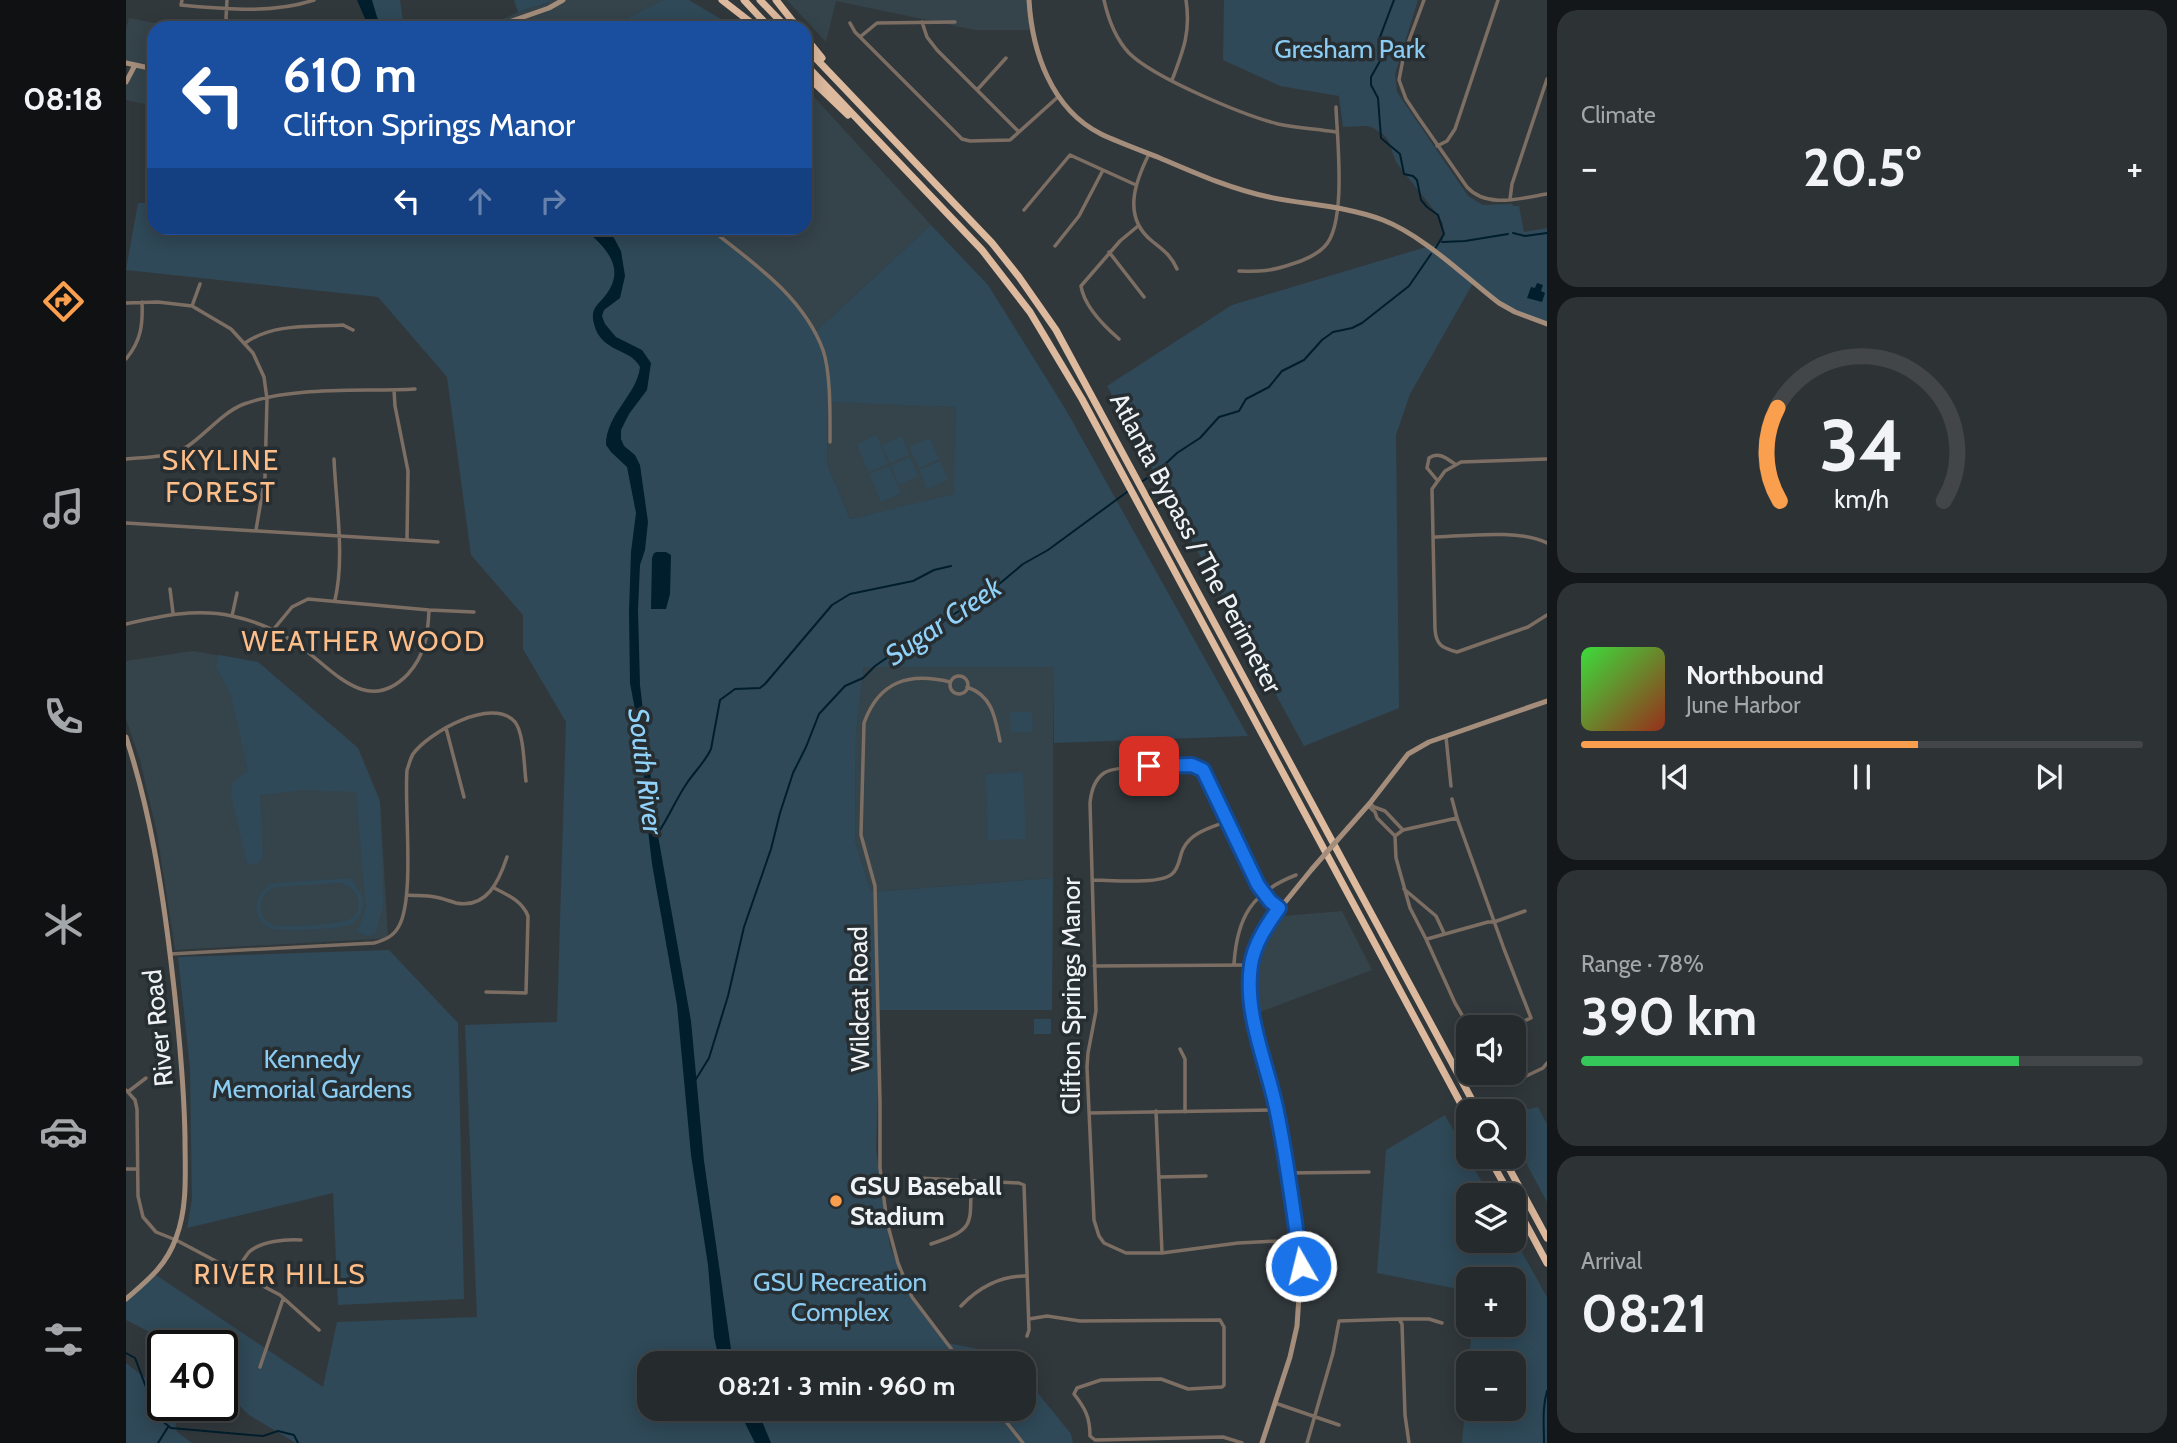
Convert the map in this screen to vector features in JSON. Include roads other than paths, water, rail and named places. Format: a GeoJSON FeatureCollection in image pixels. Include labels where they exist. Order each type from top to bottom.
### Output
{"type":"FeatureCollection","features":[{"type":"Feature","properties":{"kind":"highway"},"geometry":{"type":"LineString","coordinates":[[722,0],[749,21]]}},
{"type":"Feature","properties":{"kind":"highway"},"geometry":{"type":"LineString","coordinates":[[744,0],[764,21]]}},
{"type":"Feature","properties":{"kind":"highway"},"geometry":{"type":"LineString","coordinates":[[760,0],[780,21]]}},
{"type":"Feature","properties":{"kind":"highway"},"geometry":{"type":"LineString","coordinates":[[776,0],[792,21]]}},
{"type":"Feature","properties":{"kind":"highway"},"geometry":{"type":"LineString","coordinates":[[812,46],[846,89]]}},
{"type":"Feature","properties":{"kind":"highway","name":"Atlanta Bypass / The Perimeter"},"geometry":{"type":"LineString","coordinates":[[812,54],[976,225],[1006,260],[1056,330],[1472,1099]]}},
{"type":"Feature","properties":{"kind":"highway","name":"Atlanta Bypass / The Perimeter"},"geometry":{"type":"LineString","coordinates":[[812,71],[974,241],[1009,283],[1042,330],[1082,399],[1458,1099]]}},
{"type":"Feature","properties":{"kind":"highway"},"geometry":{"type":"LineString","coordinates":[[812,80],[888,151]]}},
{"type":"Feature","properties":{"kind":"highway"},"geometry":{"type":"LineString","coordinates":[[1510,1169],[1547,1238]]}},
{"type":"Feature","properties":{"kind":"highway"},"geometry":{"type":"LineString","coordinates":[[1526,1224],[1547,1263]]}},
{"type":"Feature","properties":{"kind":"street"},"geometry":{"type":"LineString","coordinates":[[182,0],[181,5],[226,10],[285,7],[314,0]]}},
{"type":"Feature","properties":{"kind":"street"},"geometry":{"type":"LineString","coordinates":[[227,0],[229,21]]}},
{"type":"Feature","properties":{"kind":"street"},"geometry":{"type":"LineString","coordinates":[[512,21],[563,0]]}},
{"type":"Feature","properties":{"kind":"street"},"geometry":{"type":"LineString","coordinates":[[1029,0],[1032,33],[1038,57],[1048,79],[1078,118],[1099,133],[1199,175],[1246,191],[1339,208],[1398,226],[1499,303],[1547,324]]}},
{"type":"Feature","properties":{"kind":"street"},"geometry":{"type":"LineString","coordinates":[[1104,0],[1111,23],[1129,52],[1144,65],[1242,112],[1286,126],[1336,132]]}},
{"type":"Feature","properties":{"kind":"street"},"geometry":{"type":"LineString","coordinates":[[1172,80],[1186,44],[1186,0]]}},
{"type":"Feature","properties":{"kind":"street"},"geometry":{"type":"LineString","coordinates":[[1424,0],[1399,71],[1399,80],[1406,99],[1472,192],[1489,200],[1510,200],[1547,194]]}},
{"type":"Feature","properties":{"kind":"street"},"geometry":{"type":"LineString","coordinates":[[1437,146],[1447,141],[1455,128],[1498,0]]}},
{"type":"Feature","properties":{"kind":"street"},"geometry":{"type":"LineString","coordinates":[[922,22],[932,43],[1019,133]]}},
{"type":"Feature","properties":{"kind":"street"},"geometry":{"type":"LineString","coordinates":[[860,37],[877,23],[955,22]]}},
{"type":"Feature","properties":{"kind":"street"},"geometry":{"type":"LineString","coordinates":[[850,23],[860,37],[962,139],[1010,140],[1059,96]]}},
{"type":"Feature","properties":{"kind":"street"},"geometry":{"type":"LineString","coordinates":[[977,90],[1006,58]]}},
{"type":"Feature","properties":{"kind":"street"},"geometry":{"type":"LineString","coordinates":[[126,63],[147,68]]}},
{"type":"Feature","properties":{"kind":"street"},"geometry":{"type":"LineString","coordinates":[[126,82],[135,65]]}},
{"type":"Feature","properties":{"kind":"street"},"geometry":{"type":"LineString","coordinates":[[1510,200],[1512,184],[1547,79]]}},
{"type":"Feature","properties":{"kind":"street"},"geometry":{"type":"LineString","coordinates":[[1239,271],[1266,272],[1302,261],[1326,245],[1334,229],[1339,208],[1336,107]]}},
{"type":"Feature","properties":{"kind":"street"},"geometry":{"type":"LineString","coordinates":[[1149,154],[1136,185],[1133,208],[1138,226],[1167,252],[1177,270]]}},
{"type":"Feature","properties":{"kind":"street"},"geometry":{"type":"LineString","coordinates":[[1024,210],[1070,155],[1102,172],[1136,185]]}},
{"type":"Feature","properties":{"kind":"street"},"geometry":{"type":"LineString","coordinates":[[1055,246],[1086,204],[1102,172]]}},
{"type":"Feature","properties":{"kind":"street"},"geometry":{"type":"LineString","coordinates":[[1119,339],[1102,323],[1081,290],[1082,282],[1131,230],[1138,226]]}},
{"type":"Feature","properties":{"kind":"street"},"geometry":{"type":"LineString","coordinates":[[718,235],[754,262],[786,293],[816,334],[825,361],[830,442]]}},
{"type":"Feature","properties":{"kind":"street"},"geometry":{"type":"LineString","coordinates":[[1110,252],[1144,297]]}},
{"type":"Feature","properties":{"kind":"street"},"geometry":{"type":"LineString","coordinates":[[192,306],[200,284]]}},
{"type":"Feature","properties":{"kind":"street"},"geometry":{"type":"LineString","coordinates":[[126,359],[142,331],[142,302]]}},
{"type":"Feature","properties":{"kind":"street"},"geometry":{"type":"LineString","coordinates":[[126,303],[176,303],[192,306],[231,329],[253,353],[264,377],[267,399],[265,477],[256,530]]}},
{"type":"Feature","properties":{"kind":"street"},"geometry":{"type":"LineString","coordinates":[[246,343],[258,334],[274,329],[343,325],[353,330]]}},
{"type":"Feature","properties":{"kind":"street"},"geometry":{"type":"LineString","coordinates":[[126,459],[161,457],[177,452],[229,413],[243,405],[267,399],[313,391],[415,389]]}},
{"type":"Feature","properties":{"kind":"street"},"geometry":{"type":"LineString","coordinates":[[394,390],[408,471],[407,540]]}},
{"type":"Feature","properties":{"kind":"street"},"geometry":{"type":"LineString","coordinates":[[1437,480],[1427,468],[1429,458],[1435,454],[1440,455],[1455,464]]}},
{"type":"Feature","properties":{"kind":"street"},"geometry":{"type":"LineString","coordinates":[[1547,459],[1461,462],[1437,480],[1432,489],[1434,629],[1440,645],[1457,652],[1528,627],[1547,615]]}},
{"type":"Feature","properties":{"kind":"street"},"geometry":{"type":"LineString","coordinates":[[334,460],[340,579],[335,600]]}},
{"type":"Feature","properties":{"kind":"street"},"geometry":{"type":"LineString","coordinates":[[126,523],[438,542]]}},
{"type":"Feature","properties":{"kind":"street"},"geometry":{"type":"LineString","coordinates":[[1433,537],[1521,536],[1547,543]]}},
{"type":"Feature","properties":{"kind":"street"},"geometry":{"type":"LineString","coordinates":[[170,589],[173,614]]}},
{"type":"Feature","properties":{"kind":"street"},"geometry":{"type":"LineString","coordinates":[[232,616],[236,593]]}},
{"type":"Feature","properties":{"kind":"street"},"geometry":{"type":"LineString","coordinates":[[272,631],[292,607],[309,599],[474,612]]}},
{"type":"Feature","properties":{"kind":"street"},"geometry":{"type":"LineString","coordinates":[[126,624],[173,614],[202,612],[232,616],[292,640],[359,690],[373,692],[393,687],[417,664],[428,635],[429,610]]}},
{"type":"Feature","properties":{"kind":"street"},"geometry":{"type":"LineString","coordinates":[[956,676],[962,676],[967,687],[963,692],[957,693],[952,690],[950,682],[956,676]]}},
{"type":"Feature","properties":{"kind":"street","name":"Wildcat Road"},"geometry":{"type":"LineString","coordinates":[[950,682],[928,678],[906,679],[889,686],[869,710],[864,723],[861,835],[875,887],[880,1168],[887,1222],[898,1263],[912,1297],[952,1351]]}},
{"type":"Feature","properties":{"kind":"street"},"geometry":{"type":"LineString","coordinates":[[967,687],[986,697],[992,708],[1000,741]]}},
{"type":"Feature","properties":{"kind":"street"},"geometry":{"type":"LineString","coordinates":[[1262,1443],[1290,1357],[1297,1326],[1301,1266],[1276,1110],[1251,1004],[1251,965],[1261,936],[1279,908],[1369,804],[1408,754],[1429,742],[1547,701]]}},
{"type":"Feature","properties":{"kind":"street"},"geometry":{"type":"LineString","coordinates":[[170,954],[374,943],[394,933],[402,919],[407,895],[407,770],[419,748],[446,728],[477,714],[496,713],[512,719],[519,729],[526,781]]}},
{"type":"Feature","properties":{"kind":"street"},"geometry":{"type":"LineString","coordinates":[[446,728],[464,797]]}},
{"type":"Feature","properties":{"kind":"street","name":"River Road"},"geometry":{"type":"LineString","coordinates":[[126,737],[134,761],[159,876],[170,954],[182,1055],[185,1193],[176,1240],[163,1266],[126,1299]]}},
{"type":"Feature","properties":{"kind":"street"},"geometry":{"type":"LineString","coordinates":[[1446,737],[1451,786]]}},
{"type":"Feature","properties":{"kind":"street","name":"Clifton Springs Manor"},"geometry":{"type":"LineString","coordinates":[[1279,908],[1262,892],[1207,775],[1198,767],[1112,769],[1098,779],[1091,794],[1096,1011],[1087,1060],[1094,1220],[1099,1236],[1120,1252],[1162,1253],[1238,1243],[1298,1240]]}},
{"type":"Feature","properties":{"kind":"street"},"geometry":{"type":"LineString","coordinates":[[1452,799],[1494,922],[1531,1018],[1526,1020]]}},
{"type":"Feature","properties":{"kind":"street"},"geometry":{"type":"LineString","coordinates":[[1369,804],[1385,811],[1403,830]]}},
{"type":"Feature","properties":{"kind":"street"},"geometry":{"type":"LineString","coordinates":[[1369,804],[1377,818],[1395,836],[1396,858],[1410,908],[1462,1015]]}},
{"type":"Feature","properties":{"kind":"street"},"geometry":{"type":"LineString","coordinates":[[1385,826],[1389,825],[1392,818]]}},
{"type":"Feature","properties":{"kind":"street"},"geometry":{"type":"LineString","coordinates":[[1395,836],[1403,830],[1457,818]]}},
{"type":"Feature","properties":{"kind":"street"},"geometry":{"type":"LineString","coordinates":[[1092,880],[1156,880],[1167,877],[1177,867],[1184,848],[1192,837],[1228,821]]}},
{"type":"Feature","properties":{"kind":"street"},"geometry":{"type":"LineString","coordinates":[[407,895],[434,896],[464,904],[480,900],[494,888],[507,857]]}},
{"type":"Feature","properties":{"kind":"street"},"geometry":{"type":"LineString","coordinates":[[1234,964],[1235,948],[1246,914],[1262,892],[1296,875]]}},
{"type":"Feature","properties":{"kind":"street"},"geometry":{"type":"LineString","coordinates":[[486,992],[526,993],[528,916],[515,899],[494,888]]}},
{"type":"Feature","properties":{"kind":"street"},"geometry":{"type":"LineString","coordinates":[[1403,888],[1436,916],[1444,933]]}},
{"type":"Feature","properties":{"kind":"street"},"geometry":{"type":"LineString","coordinates":[[1426,939],[1494,922],[1525,911]]}},
{"type":"Feature","properties":{"kind":"street"},"geometry":{"type":"LineString","coordinates":[[1094,966],[1251,965]]}},
{"type":"Feature","properties":{"kind":"street"},"geometry":{"type":"LineString","coordinates":[[1180,1049],[1185,1059],[1185,1112]]}},
{"type":"Feature","properties":{"kind":"street"},"geometry":{"type":"LineString","coordinates":[[1526,1076],[1543,1068],[1547,1063]]}},
{"type":"Feature","properties":{"kind":"street"},"geometry":{"type":"LineString","coordinates":[[146,1078],[127,1091],[135,1100],[137,1109],[138,1196],[143,1217],[156,1233],[176,1240],[284,1299],[319,1330]]}},
{"type":"Feature","properties":{"kind":"street"},"geometry":{"type":"LineString","coordinates":[[1089,1113],[1276,1110]]}},
{"type":"Feature","properties":{"kind":"street"},"geometry":{"type":"LineString","coordinates":[[1156,1111],[1162,1253]]}},
{"type":"Feature","properties":{"kind":"street"},"geometry":{"type":"LineString","coordinates":[[126,1169],[137,1169]]}},
{"type":"Feature","properties":{"kind":"street"},"geometry":{"type":"LineString","coordinates":[[1287,1172],[1369,1172]]}},
{"type":"Feature","properties":{"kind":"street"},"geometry":{"type":"LineString","coordinates":[[1159,1177],[1206,1176]]}},
{"type":"Feature","properties":{"kind":"street"},"geometry":{"type":"LineString","coordinates":[[917,1178],[1024,1185],[1029,1319],[1027,1336]]}},
{"type":"Feature","properties":{"kind":"street"},"geometry":{"type":"LineString","coordinates":[[931,1244],[956,1236],[967,1225],[971,1181]]}},
{"type":"Feature","properties":{"kind":"street"},"geometry":{"type":"LineString","coordinates":[[236,1273],[246,1255],[256,1247],[291,1239],[301,1240]]}},
{"type":"Feature","properties":{"kind":"street"},"geometry":{"type":"LineString","coordinates":[[961,1306],[995,1281],[1010,1276],[1027,1276]]}},
{"type":"Feature","properties":{"kind":"street"},"geometry":{"type":"LineString","coordinates":[[260,1367],[284,1299]]}},
{"type":"Feature","properties":{"kind":"street"},"geometry":{"type":"LineString","coordinates":[[1029,1319],[1047,1316],[1080,1321],[1220,1320],[1224,1327],[1222,1387],[1188,1388],[1161,1379],[1101,1380],[1077,1388],[1074,1394],[1087,1411],[1090,1436],[1095,1440],[1223,1437],[1242,1443]]}},
{"type":"Feature","properties":{"kind":"street"},"geometry":{"type":"LineString","coordinates":[[1399,1319],[1402,1324],[1405,1415],[1409,1443]]}},
{"type":"Feature","properties":{"kind":"street"},"geometry":{"type":"LineString","coordinates":[[1307,1443],[1334,1353],[1339,1321],[1429,1319],[1442,1323]]}},
{"type":"Feature","properties":{"kind":"street"},"geometry":{"type":"LineString","coordinates":[[1275,1403],[1339,1425]]}},
{"type":"Feature","properties":{"kind":"street"},"geometry":{"type":"LineString","coordinates":[[1006,1421],[1023,1443]]}},
{"type":"Feature","properties":{"kind":"water"},"geometry":{"type":"Polygon","coordinates":[[[357,0],[372,0],[379,21],[366,21],[357,0]]]}},
{"type":"Feature","properties":{"kind":"water","name":"South River"},"geometry":{"type":"Polygon","coordinates":[[[591,235],[610,235],[614,238],[621,251],[625,276],[620,298],[604,310],[602,316],[605,324],[616,337],[642,350],[651,363],[647,390],[621,430],[624,446],[635,455],[640,465],[648,522],[645,550],[640,565],[640,685],[657,830],[691,1021],[704,1161],[731,1351],[717,1351],[714,1337],[708,1265],[691,1155],[677,1005],[652,864],[642,748],[630,683],[631,552],[636,513],[627,467],[606,445],[611,424],[633,387],[640,367],[630,356],[603,340],[594,324],[594,311],[612,285],[614,276],[614,266],[605,250],[591,235]]]}},
{"type":"Feature","properties":{"kind":"water"},"geometry":{"type":"Polygon","coordinates":[[[1537,283],[1543,285],[1541,291],[1545,293],[1542,302],[1527,298],[1531,287],[1535,288],[1537,283]]]}},
{"type":"Feature","properties":{"kind":"water"},"geometry":{"type":"Polygon","coordinates":[[[657,552],[671,555],[670,594],[666,609],[651,609],[652,558],[657,552]]]}},
{"type":"Feature","properties":{"kind":"water"},"geometry":{"type":"Polygon","coordinates":[[[744,1421],[762,1421],[771,1443],[755,1443],[744,1421]]]}},
{"type":"Feature","properties":{"kind":"waterway","name":"Sugar Creek"},"geometry":{"type":"LineString","coordinates":[[1394,0],[1380,37],[1380,61],[1371,77],[1371,85],[1378,98],[1381,138],[1400,154],[1404,174],[1417,180],[1421,200],[1438,215],[1444,234],[1435,249]]}},
{"type":"Feature","properties":{"kind":"waterway"},"geometry":{"type":"LineString","coordinates":[[1513,233],[1525,236],[1547,233]]}},
{"type":"Feature","properties":{"kind":"waterway"},"geometry":{"type":"LineString","coordinates":[[1442,242],[1508,234]]}},
{"type":"Feature","properties":{"kind":"waterway","name":"Sugar Creek"},"geometry":{"type":"LineString","coordinates":[[1140,483],[1200,438],[1219,417],[1239,411],[1246,399],[1269,387],[1282,371],[1304,360],[1333,332],[1362,323],[1409,286],[1431,254]]}},
{"type":"Feature","properties":{"kind":"waterway","name":"Sugar Creek"},"geometry":{"type":"LineString","coordinates":[[696,1079],[709,1058],[728,996],[744,927],[793,773],[819,714],[845,686],[863,678],[898,650],[992,590],[1023,564],[1048,550],[1127,492]]}},
{"type":"Feature","properties":{"kind":"waterway"},"geometry":{"type":"LineString","coordinates":[[658,833],[683,789],[711,749],[720,700],[735,689],[760,688],[765,684],[832,605],[850,594],[913,581],[934,570],[951,566]]}},
{"type":"Feature","properties":{"kind":"waterway"},"geometry":{"type":"LineString","coordinates":[[126,1353],[135,1358],[157,1417],[171,1428],[263,1436],[278,1431],[294,1435],[298,1443]]}},
{"type":"Feature","properties":{"kind":"waterway"},"geometry":{"type":"LineString","coordinates":[[1544,1443],[1547,1391]]}},
{"type":"Feature","properties":{"kind":"waterway"},"geometry":{"type":"LineString","coordinates":[[158,1443],[168,1427]]}},
{"type":"Feature","properties":{"kind":"place","name":"GSU Baseball Stadium"},"geometry":{"type":"Point","coordinates":[836,1201]}},
{"type":"Feature","properties":{"kind":"district","name":"SKYLINE FOREST"},"geometry":{"type":"Point","coordinates":[221,476]}},
{"type":"Feature","properties":{"kind":"district","name":"WEATHER WOOD"},"geometry":{"type":"Point","coordinates":[364,641]}},
{"type":"Feature","properties":{"kind":"district","name":"RIVER HILLS"},"geometry":{"type":"Point","coordinates":[280,1274]}},
{"type":"Feature","properties":{"kind":"park label","name":"Gresham Park"},"geometry":{"type":"Point","coordinates":[1350,49]}},
{"type":"Feature","properties":{"kind":"park label","name":"Kennedy Memorial Gardens"},"geometry":{"type":"Point","coordinates":[312,1074]}},
{"type":"Feature","properties":{"kind":"park label","name":"GSU Recreation Complex"},"geometry":{"type":"Point","coordinates":[840,1297]}}]}
